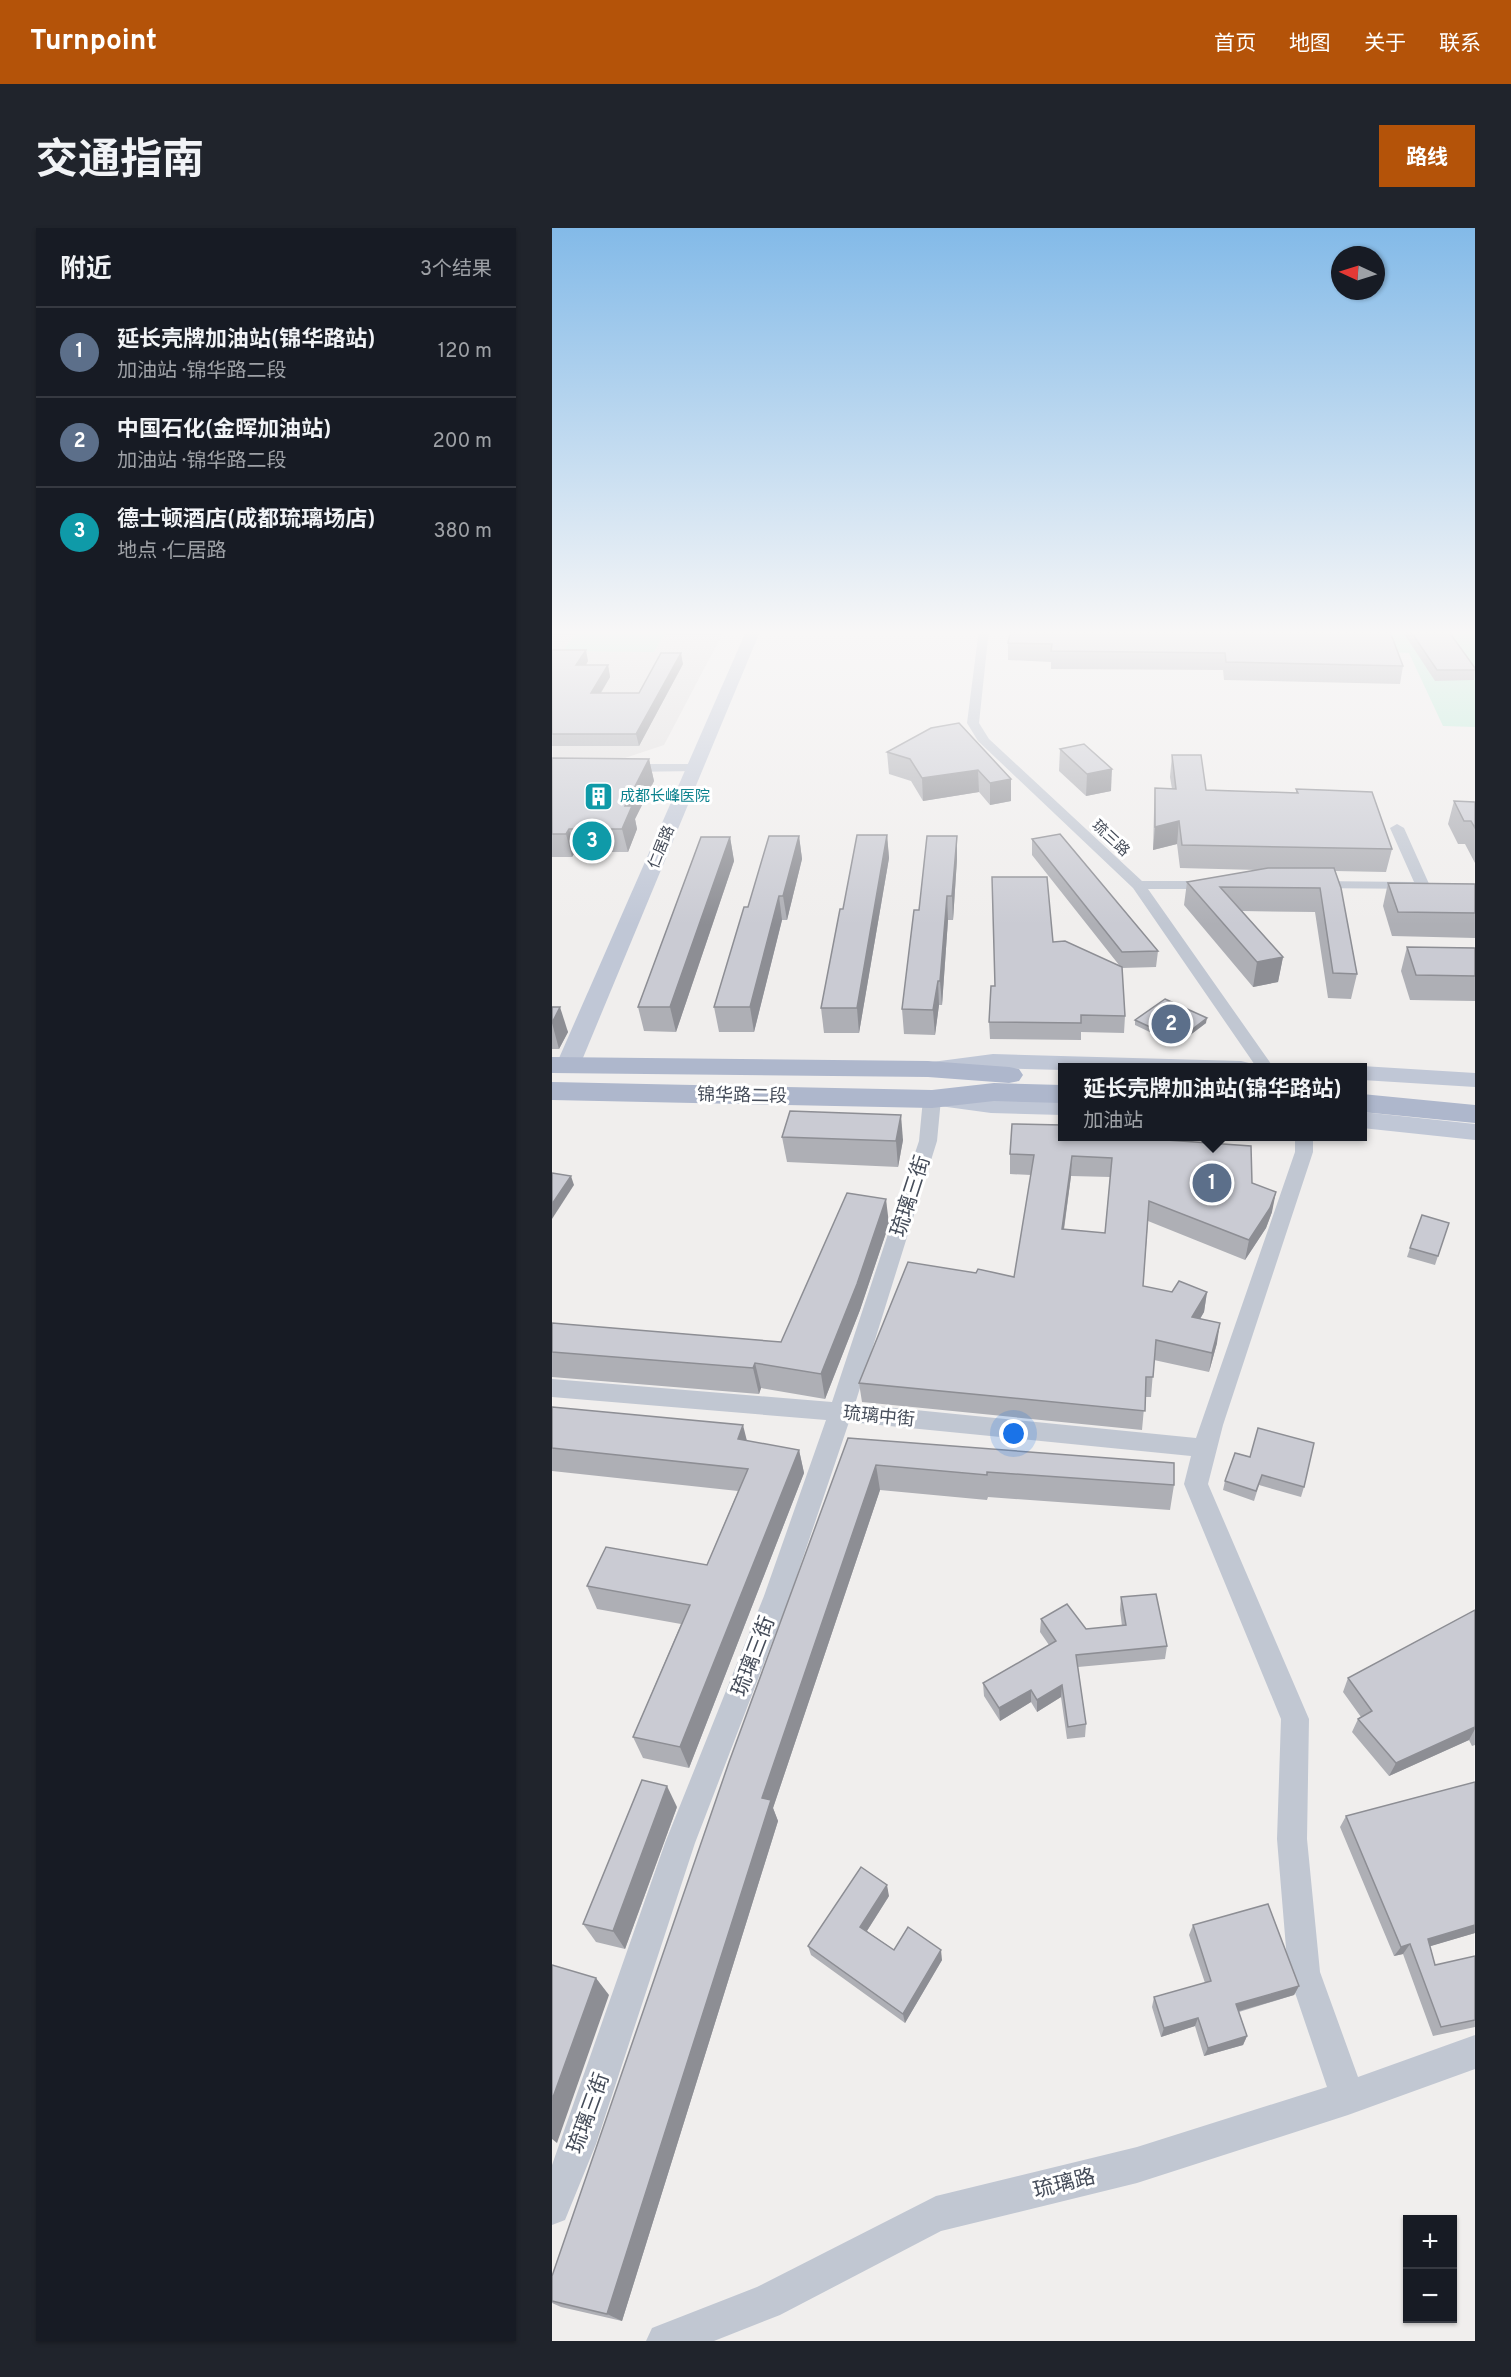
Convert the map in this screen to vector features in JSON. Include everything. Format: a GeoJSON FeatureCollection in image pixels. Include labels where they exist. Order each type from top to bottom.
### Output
{"type":"FeatureCollection","features":[{"type":"Feature","properties":{"kind":"main road","name":"锦华路二段"},"geometry":{"type":"LineString","coordinates":[[560,1065],[928,1069],[1058,1077]]}},
{"type":"Feature","properties":{"kind":"main road"},"geometry":{"type":"LineString","coordinates":[[1367,1091],[1466,1110]]}},
{"type":"Feature","properties":{"kind":"main road","name":"锦华路二段"},"geometry":{"type":"LineString","coordinates":[[552,1092],[932,1099],[994,1092],[1058,1094]]}},
{"type":"Feature","properties":{"kind":"main road"},"geometry":{"type":"LineString","coordinates":[[1367,1103],[1466,1110]]}},
{"type":"Feature","properties":{"kind":"street","name":"仁居路"},"geometry":{"type":"LineString","coordinates":[[560,1065],[635,914],[711,728]]}},
{"type":"Feature","properties":{"kind":"street","name":"琉三路"},"geometry":{"type":"LineString","coordinates":[[976,728],[984,741],[1138,885],[1263,1063]]}},
{"type":"Feature","properties":{"kind":"street"},"geometry":{"type":"LineString","coordinates":[[610,768],[693,768]]}},
{"type":"Feature","properties":{"kind":"street"},"geometry":{"type":"LineString","coordinates":[[1293,885],[1423,885],[1397,828]]}},
{"type":"Feature","properties":{"kind":"street"},"geometry":{"type":"LineString","coordinates":[[1138,885],[1233,885]]}},
{"type":"Feature","properties":{"kind":"street","name":"锦华路二段"},"geometry":{"type":"LineString","coordinates":[[928,1069],[993,1061],[1064,1063]]}},
{"type":"Feature","properties":{"kind":"street"},"geometry":{"type":"LineString","coordinates":[[1367,1073],[1475,1080]]}},
{"type":"Feature","properties":{"kind":"street","name":"锦华路二段"},"geometry":{"type":"LineString","coordinates":[[932,1099],[991,1105],[1058,1107]]}},
{"type":"Feature","properties":{"kind":"street","name":"琉璃三街"},"geometry":{"type":"LineString","coordinates":[[552,2207],[579,2144],[680,1843],[777,1596],[840,1412],[928,1141],[932,1099]]}},
{"type":"Feature","properties":{"kind":"street"},"geometry":{"type":"LineString","coordinates":[[1367,1120],[1466,1110]]}},
{"type":"Feature","properties":{"kind":"street"},"geometry":{"type":"LineString","coordinates":[[1304,1141],[1304,1152],[1205,1448],[1196,1484],[1294,1719],[1292,1839],[1304,1972],[1348,2098]]}},
{"type":"Feature","properties":{"kind":"street","name":"琉璃中街"},"geometry":{"type":"LineString","coordinates":[[552,1388],[840,1412],[1205,1448]]}},
{"type":"Feature","properties":{"kind":"street","name":"琉璃路"},"geometry":{"type":"LineString","coordinates":[[665,2341],[767,2302],[936,2214],[1137,2165],[1348,2098],[1475,2052]]}},
{"type":"Feature","properties":{"kind":"shaded area"},"geometry":{"type":"Polygon","coordinates":[[[552,728],[673,728],[664,745],[619,760],[552,759],[552,728]]]}},
{"type":"Feature","properties":{"kind":"building"},"geometry":{"type":"Polygon","coordinates":[[[552,728],[640,728],[636,734],[552,734],[552,728]]]}},
{"type":"Feature","properties":{"kind":"building"},"geometry":{"type":"Polygon","coordinates":[[[931,728],[963,728],[1011,779],[990,783],[978,770],[922,778],[910,759],[887,752],[931,728]]]}},
{"type":"Feature","properties":{"kind":"building"},"geometry":{"type":"Polygon","coordinates":[[[1084,744],[1112,769],[1087,774],[1060,749],[1084,744]]]}},
{"type":"Feature","properties":{"kind":"building"},"geometry":{"type":"Polygon","coordinates":[[[1172,755],[1201,755],[1206,790],[1298,793],[1296,789],[1372,792],[1392,849],[1182,845],[1179,821],[1155,827],[1155,788],[1176,789],[1172,755]]]}},
{"type":"Feature","properties":{"kind":"building"},"geometry":{"type":"Polygon","coordinates":[[[552,758],[649,759],[625,806],[632,806],[622,829],[569,829],[566,834],[552,834],[552,758]]]}},
{"type":"Feature","properties":{"kind":"building"},"geometry":{"type":"Polygon","coordinates":[[[1454,801],[1475,802],[1475,828],[1471,821],[1464,821],[1454,801]]]}},
{"type":"Feature","properties":{"kind":"building"},"geometry":{"type":"Polygon","coordinates":[[[1060,834],[1158,951],[1122,952],[1032,839],[1060,834]]]}},
{"type":"Feature","properties":{"kind":"building"},"geometry":{"type":"Polygon","coordinates":[[[857,835],[887,835],[857,1008],[821,1008],[840,909],[843,909],[857,835]]]}},
{"type":"Feature","properties":{"kind":"building"},"geometry":{"type":"Polygon","coordinates":[[[769,836],[799,836],[783,896],[779,896],[750,1007],[714,1007],[744,907],[748,907],[769,836]]]}},
{"type":"Feature","properties":{"kind":"building"},"geometry":{"type":"Polygon","coordinates":[[[927,836],[957,836],[952,896],[947,896],[940,981],[938,981],[933,1010],[902,1009],[914,910],[919,910],[927,836]]]}},
{"type":"Feature","properties":{"kind":"building"},"geometry":{"type":"Polygon","coordinates":[[[701,837],[730,837],[670,1007],[638,1007],[701,837]]]}},
{"type":"Feature","properties":{"kind":"building"},"geometry":{"type":"Polygon","coordinates":[[[1268,868],[1334,868],[1341,888],[1357,974],[1333,973],[1320,888],[1220,887],[1283,957],[1257,962],[1187,882],[1268,868]]]}},
{"type":"Feature","properties":{"kind":"building"},"geometry":{"type":"Polygon","coordinates":[[[992,877],[1047,877],[1053,942],[1065,941],[1122,967],[1125,1016],[1081,1015],[1081,1023],[989,1022],[991,986],[995,986],[992,877]]]}},
{"type":"Feature","properties":{"kind":"building"},"geometry":{"type":"Polygon","coordinates":[[[1388,883],[1475,884],[1475,913],[1398,912],[1388,883]]]}},
{"type":"Feature","properties":{"kind":"building"},"geometry":{"type":"Polygon","coordinates":[[[1407,947],[1475,948],[1475,976],[1416,975],[1407,947]]]}},
{"type":"Feature","properties":{"kind":"building"},"geometry":{"type":"Polygon","coordinates":[[[1165,999],[1207,1018],[1178,1040],[1135,1020],[1165,999]]]}},
{"type":"Feature","properties":{"kind":"building"},"geometry":{"type":"Polygon","coordinates":[[[552,1007],[560,1007],[552,1023],[552,1007]]]}},
{"type":"Feature","properties":{"kind":"building"},"geometry":{"type":"Polygon","coordinates":[[[790,1111],[901,1115],[896,1141],[782,1137],[790,1111]]]}},
{"type":"Feature","properties":{"kind":"building"},"geometry":{"type":"Polygon","coordinates":[[[1012,1124],[1058,1125],[1058,1141],[1181,1141],[1251,1146],[1252,1183],[1276,1192],[1270,1208],[1249,1240],[1149,1201],[1143,1286],[1172,1292],[1179,1281],[1207,1292],[1192,1317],[1220,1323],[1212,1353],[1156,1340],[1153,1377],[1146,1377],[1145,1411],[859,1383],[908,1262],[976,1273],[978,1269],[1014,1277],[1034,1155],[1010,1154],[1012,1124]],[[1072,1156],[1062,1229],[1105,1233],[1112,1158],[1072,1156]]]}},
{"type":"Feature","properties":{"kind":"building"},"geometry":{"type":"Polygon","coordinates":[[[552,1173],[571,1176],[552,1204],[552,1173]]]}},
{"type":"Feature","properties":{"kind":"building"},"geometry":{"type":"Polygon","coordinates":[[[847,1193],[886,1199],[857,1284],[821,1374],[755,1363],[753,1368],[552,1352],[552,1323],[781,1342],[847,1193]]]}},
{"type":"Feature","properties":{"kind":"building"},"geometry":{"type":"Polygon","coordinates":[[[1422,1215],[1449,1223],[1438,1256],[1410,1248],[1422,1215]]]}},
{"type":"Feature","properties":{"kind":"building"},"geometry":{"type":"Polygon","coordinates":[[[552,1407],[743,1425],[738,1439],[799,1450],[680,1747],[633,1737],[690,1605],[587,1586],[606,1547],[707,1565],[748,1469],[552,1448],[552,1407]]]}},
{"type":"Feature","properties":{"kind":"building"},"geometry":{"type":"Polygon","coordinates":[[[1258,1428],[1314,1443],[1304,1487],[1262,1475],[1256,1491],[1225,1481],[1235,1453],[1250,1457],[1258,1428]]]}},
{"type":"Feature","properties":{"kind":"building"},"geometry":{"type":"Polygon","coordinates":[[[848,1438],[1174,1463],[1174,1485],[987,1472],[987,1475],[876,1465],[762,1798],[771,1800],[607,2314],[552,2301],[552,2276],[729,1762],[848,1438]]]}},
{"type":"Feature","properties":{"kind":"building"},"geometry":{"type":"Polygon","coordinates":[[[1156,1594],[1167,1646],[1076,1655],[1086,1724],[1068,1727],[1062,1685],[1037,1700],[1031,1690],[999,1708],[983,1683],[1056,1641],[1041,1619],[1067,1604],[1086,1629],[1126,1625],[1121,1597],[1156,1594]]]}},
{"type":"Feature","properties":{"kind":"building"},"geometry":{"type":"Polygon","coordinates":[[[1475,1610],[1475,1727],[1396,1763],[1358,1719],[1372,1711],[1348,1678],[1475,1610]]]}},
{"type":"Feature","properties":{"kind":"building"},"geometry":{"type":"Polygon","coordinates":[[[642,1780],[667,1786],[613,1931],[583,1924],[642,1780]]]}},
{"type":"Feature","properties":{"kind":"building"},"geometry":{"type":"Polygon","coordinates":[[[1475,1782],[1475,1925],[1428,1939],[1435,1965],[1475,1956],[1475,2020],[1441,2027],[1410,1944],[1401,1947],[1346,1816],[1475,1782]]]}},
{"type":"Feature","properties":{"kind":"building"},"geometry":{"type":"Polygon","coordinates":[[[861,1867],[887,1885],[860,1927],[894,1950],[908,1927],[941,1950],[903,2014],[808,1946],[861,1867]]]}},
{"type":"Feature","properties":{"kind":"building"},"geometry":{"type":"Polygon","coordinates":[[[1268,1904],[1299,1986],[1236,2004],[1247,2036],[1208,2048],[1198,2018],[1164,2028],[1154,1997],[1211,1981],[1193,1925],[1268,1904]]]}},
{"type":"Feature","properties":{"kind":"building"},"geometry":{"type":"Polygon","coordinates":[[[552,1965],[596,1978],[552,2100],[552,1965]]]}},
{"type":"Feature","properties":{"kind":"place","name":"成都长峰医院"},"geometry":{"type":"Point","coordinates":[599,796]}},
{"type":"Feature","properties":{"kind":"place","name":"德士顿酒店(成都琉璃场店)"},"geometry":{"type":"Point","coordinates":[592,841]}},
{"type":"Feature","properties":{"kind":"place","name":"中国石化(金晖加油站)"},"geometry":{"type":"Point","coordinates":[1171,1024]}},
{"type":"Feature","properties":{"kind":"place","name":"延长壳牌加油站(锦华路站)"},"geometry":{"type":"Point","coordinates":[1212,1183]}}]}
